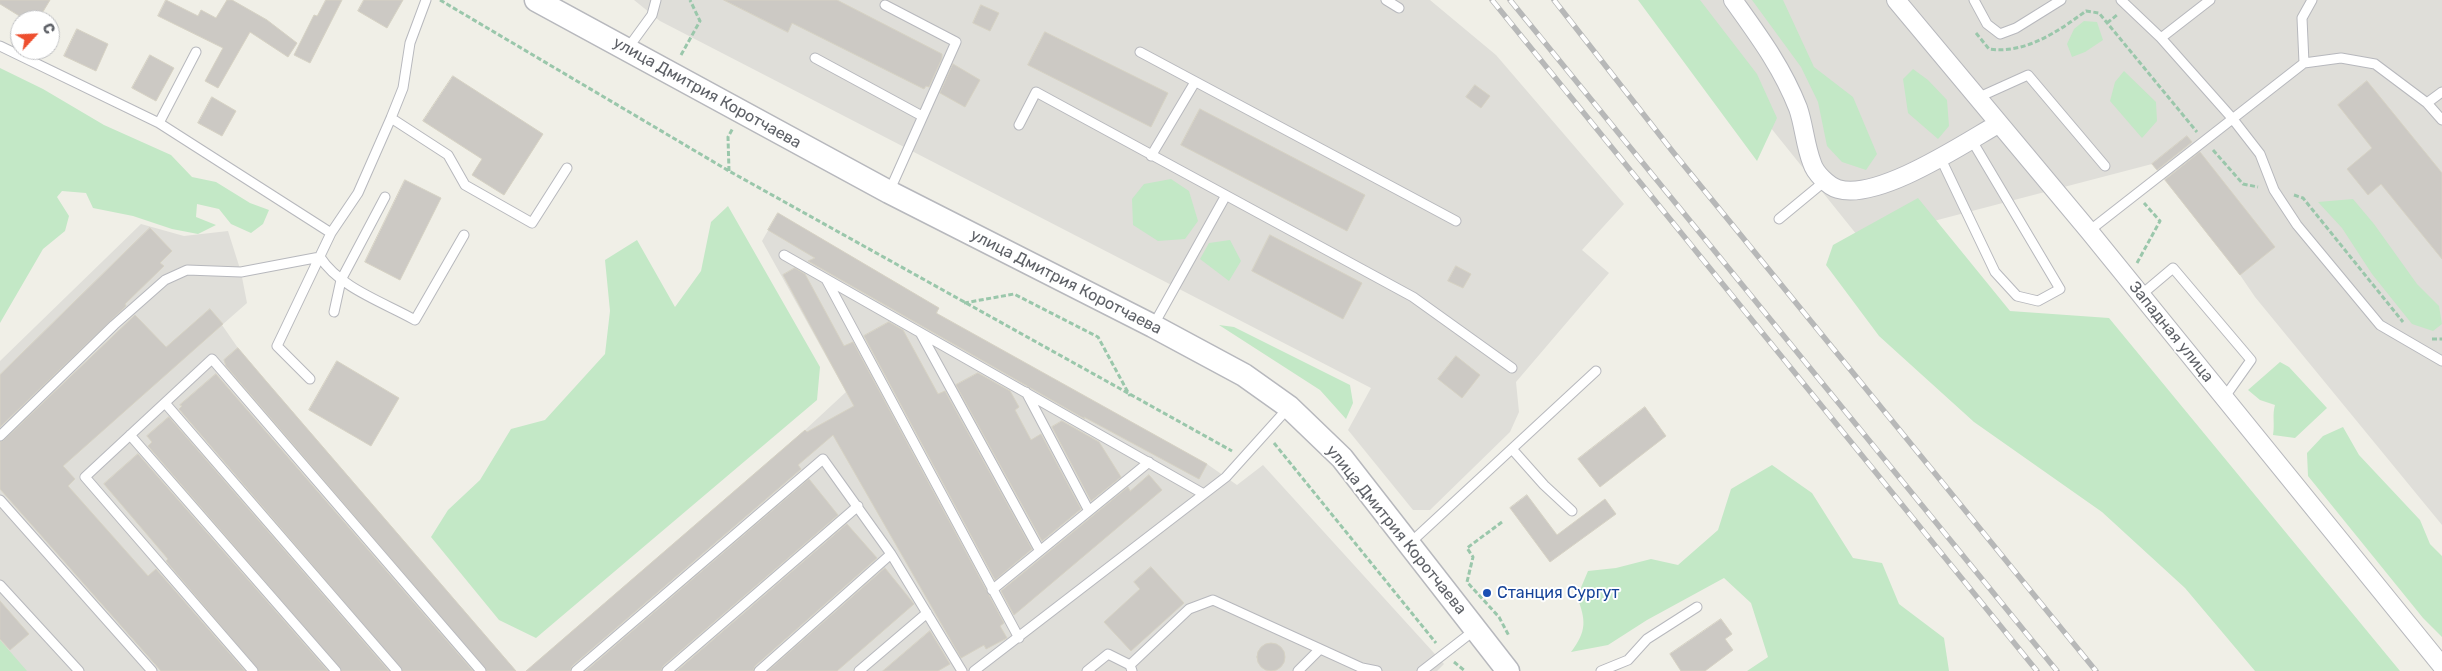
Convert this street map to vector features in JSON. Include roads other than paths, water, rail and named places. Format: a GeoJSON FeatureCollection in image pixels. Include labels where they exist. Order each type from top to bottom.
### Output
{"type":"FeatureCollection","features":[{"type":"Feature","properties":{"kind":"street","name":"улица Дмитрия Коротчаева"},"geometry":{"type":"LineString","coordinates":[[536,0],[628,48],[889,192],[1153,326],[1244,376],[1289,406],[1342,458],[1508,671]]}},
{"type":"Feature","properties":{"kind":"street"},"geometry":{"type":"LineString","coordinates":[[1733,0],[1769,49],[1786,79],[1798,110],[1812,165],[1825,181],[1838,189],[1857,191],[1874,188],[1916,170],[1998,124]]}},
{"type":"Feature","properties":{"kind":"street","name":"Западная улица"},"geometry":{"type":"LineString","coordinates":[[1896,0],[2124,273],[2442,666]]}},
{"type":"Feature","properties":{"kind":"lane"},"geometry":{"type":"LineString","coordinates":[[310,379],[277,346],[331,233],[358,193],[391,118],[403,88],[410,43],[426,0]]}},
{"type":"Feature","properties":{"kind":"lane"},"geometry":{"type":"LineString","coordinates":[[628,48],[652,15],[656,0]]}},
{"type":"Feature","properties":{"kind":"lane"},"geometry":{"type":"LineString","coordinates":[[1386,0],[1398,8]]}},
{"type":"Feature","properties":{"kind":"lane"},"geometry":{"type":"LineString","coordinates":[[1974,0],[1987,24],[2000,34],[2016,28],[2061,0]]}},
{"type":"Feature","properties":{"kind":"lane"},"geometry":{"type":"LineString","coordinates":[[2121,0],[2161,38],[2232,118],[2260,154],[2274,190],[2297,225],[2380,325],[2442,361]]}},
{"type":"Feature","properties":{"kind":"lane"},"geometry":{"type":"LineString","coordinates":[[2161,38],[2210,0]]}},
{"type":"Feature","properties":{"kind":"lane"},"geometry":{"type":"LineString","coordinates":[[2304,63],[2302,18],[2312,0]]}},
{"type":"Feature","properties":{"kind":"lane"},"geometry":{"type":"LineString","coordinates":[[885,5],[956,42],[889,192]]}},
{"type":"Feature","properties":{"kind":"lane"},"geometry":{"type":"LineString","coordinates":[[0,46],[159,123],[331,233]]}},
{"type":"Feature","properties":{"kind":"lane"},"geometry":{"type":"LineString","coordinates":[[159,123],[196,52]]}},
{"type":"Feature","properties":{"kind":"lane"},"geometry":{"type":"LineString","coordinates":[[1140,52],[1456,222]]}},
{"type":"Feature","properties":{"kind":"lane"},"geometry":{"type":"LineString","coordinates":[[814,58],[922,116]]}},
{"type":"Feature","properties":{"kind":"lane"},"geometry":{"type":"LineString","coordinates":[[2089,231],[2304,63],[2341,58],[2375,64],[2427,103],[2442,120]]}},
{"type":"Feature","properties":{"kind":"lane"},"geometry":{"type":"LineString","coordinates":[[1977,98],[2028,75],[2105,166]]}},
{"type":"Feature","properties":{"kind":"lane"},"geometry":{"type":"LineString","coordinates":[[1151,156],[1195,82]]}},
{"type":"Feature","properties":{"kind":"lane"},"geometry":{"type":"LineString","coordinates":[[1020,126],[1036,92],[1412,297],[1512,368]]}},
{"type":"Feature","properties":{"kind":"lane"},"geometry":{"type":"LineString","coordinates":[[2427,103],[2442,92]]}},
{"type":"Feature","properties":{"kind":"lane"},"geometry":{"type":"LineString","coordinates":[[391,118],[448,155],[465,185],[532,223],[567,168]]}},
{"type":"Feature","properties":{"kind":"lane"},"geometry":{"type":"LineString","coordinates":[[1940,157],[1996,272],[2017,296],[2038,301],[2060,289],[1971,139]]}},
{"type":"Feature","properties":{"kind":"lane"},"geometry":{"type":"LineString","coordinates":[[1779,219],[1825,181]]}},
{"type":"Feature","properties":{"kind":"lane"},"geometry":{"type":"LineString","coordinates":[[1153,326],[1225,196]]}},
{"type":"Feature","properties":{"kind":"lane"},"geometry":{"type":"LineString","coordinates":[[334,312],[341,280],[385,197]]}},
{"type":"Feature","properties":{"kind":"lane"},"geometry":{"type":"LineString","coordinates":[[320,257],[328,268],[341,280],[414,320],[464,235]]}},
{"type":"Feature","properties":{"kind":"lane"},"geometry":{"type":"LineString","coordinates":[[784,255],[1202,493]]}},
{"type":"Feature","properties":{"kind":"lane"},"geometry":{"type":"LineString","coordinates":[[0,436],[114,325],[165,280],[186,270],[241,272],[320,257]]}},
{"type":"Feature","properties":{"kind":"lane"},"geometry":{"type":"LineString","coordinates":[[2141,294],[2173,268],[2251,360],[2224,398]]}},
{"type":"Feature","properties":{"kind":"lane"},"geometry":{"type":"LineString","coordinates":[[826,279],[1019,638]]}},
{"type":"Feature","properties":{"kind":"lane"},"geometry":{"type":"LineString","coordinates":[[921,333],[1040,551]]}},
{"type":"Feature","properties":{"kind":"lane"},"geometry":{"type":"LineString","coordinates":[[253,671],[85,476],[212,359],[481,671]]}},
{"type":"Feature","properties":{"kind":"lane"},"geometry":{"type":"LineString","coordinates":[[1409,544],[1596,371]]}},
{"type":"Feature","properties":{"kind":"lane"},"geometry":{"type":"LineString","coordinates":[[1026,392],[1089,511]]}},
{"type":"Feature","properties":{"kind":"lane"},"geometry":{"type":"LineString","coordinates":[[165,403],[397,671]]}},
{"type":"Feature","properties":{"kind":"lane"},"geometry":{"type":"LineString","coordinates":[[974,671],[1226,476],[1289,406]]}},
{"type":"Feature","properties":{"kind":"lane"},"geometry":{"type":"LineString","coordinates":[[130,435],[336,671]]}},
{"type":"Feature","properties":{"kind":"lane"},"geometry":{"type":"LineString","coordinates":[[1512,448],[1544,485],[1572,511]]}},
{"type":"Feature","properties":{"kind":"lane"},"geometry":{"type":"LineString","coordinates":[[576,671],[823,459],[891,554],[962,671]]}},
{"type":"Feature","properties":{"kind":"lane"},"geometry":{"type":"LineString","coordinates":[[992,590],[1149,462]]}},
{"type":"Feature","properties":{"kind":"lane"},"geometry":{"type":"LineString","coordinates":[[0,500],[152,671]]}},
{"type":"Feature","properties":{"kind":"lane"},"geometry":{"type":"LineString","coordinates":[[667,671],[858,506]]}},
{"type":"Feature","properties":{"kind":"lane"},"geometry":{"type":"LineString","coordinates":[[759,671],[891,554]]}},
{"type":"Feature","properties":{"kind":"lane"},"geometry":{"type":"LineString","coordinates":[[0,585],[79,671]]}},
{"type":"Feature","properties":{"kind":"lane"},"geometry":{"type":"LineString","coordinates":[[1087,671],[1108,654],[1131,668],[1190,610],[1213,600],[1362,668],[1377,671]]}},
{"type":"Feature","properties":{"kind":"lane"},"geometry":{"type":"LineString","coordinates":[[1601,671],[1628,660],[1647,639],[1697,607]]}},
{"type":"Feature","properties":{"kind":"lane"},"geometry":{"type":"LineString","coordinates":[[859,671],[927,613]]}},
{"type":"Feature","properties":{"kind":"lane"},"geometry":{"type":"LineString","coordinates":[[1422,671],[1476,629]]}},
{"type":"Feature","properties":{"kind":"lane"},"geometry":{"type":"LineString","coordinates":[[1298,671],[1320,649]]}},
{"type":"Feature","properties":{"kind":"railway"},"geometry":{"type":"LineString","coordinates":[[1492,0],[2037,671]]}},
{"type":"Feature","properties":{"kind":"railway"},"geometry":{"type":"LineString","coordinates":[[1510,0],[2057,671]]}},
{"type":"Feature","properties":{"kind":"railway"},"geometry":{"type":"LineString","coordinates":[[1554,0],[1673,152],[2096,671]]}},
{"type":"Feature","properties":{"kind":"place","name":"Станция Сургут"},"geometry":{"type":"Point","coordinates":[1487,593]}}]}
